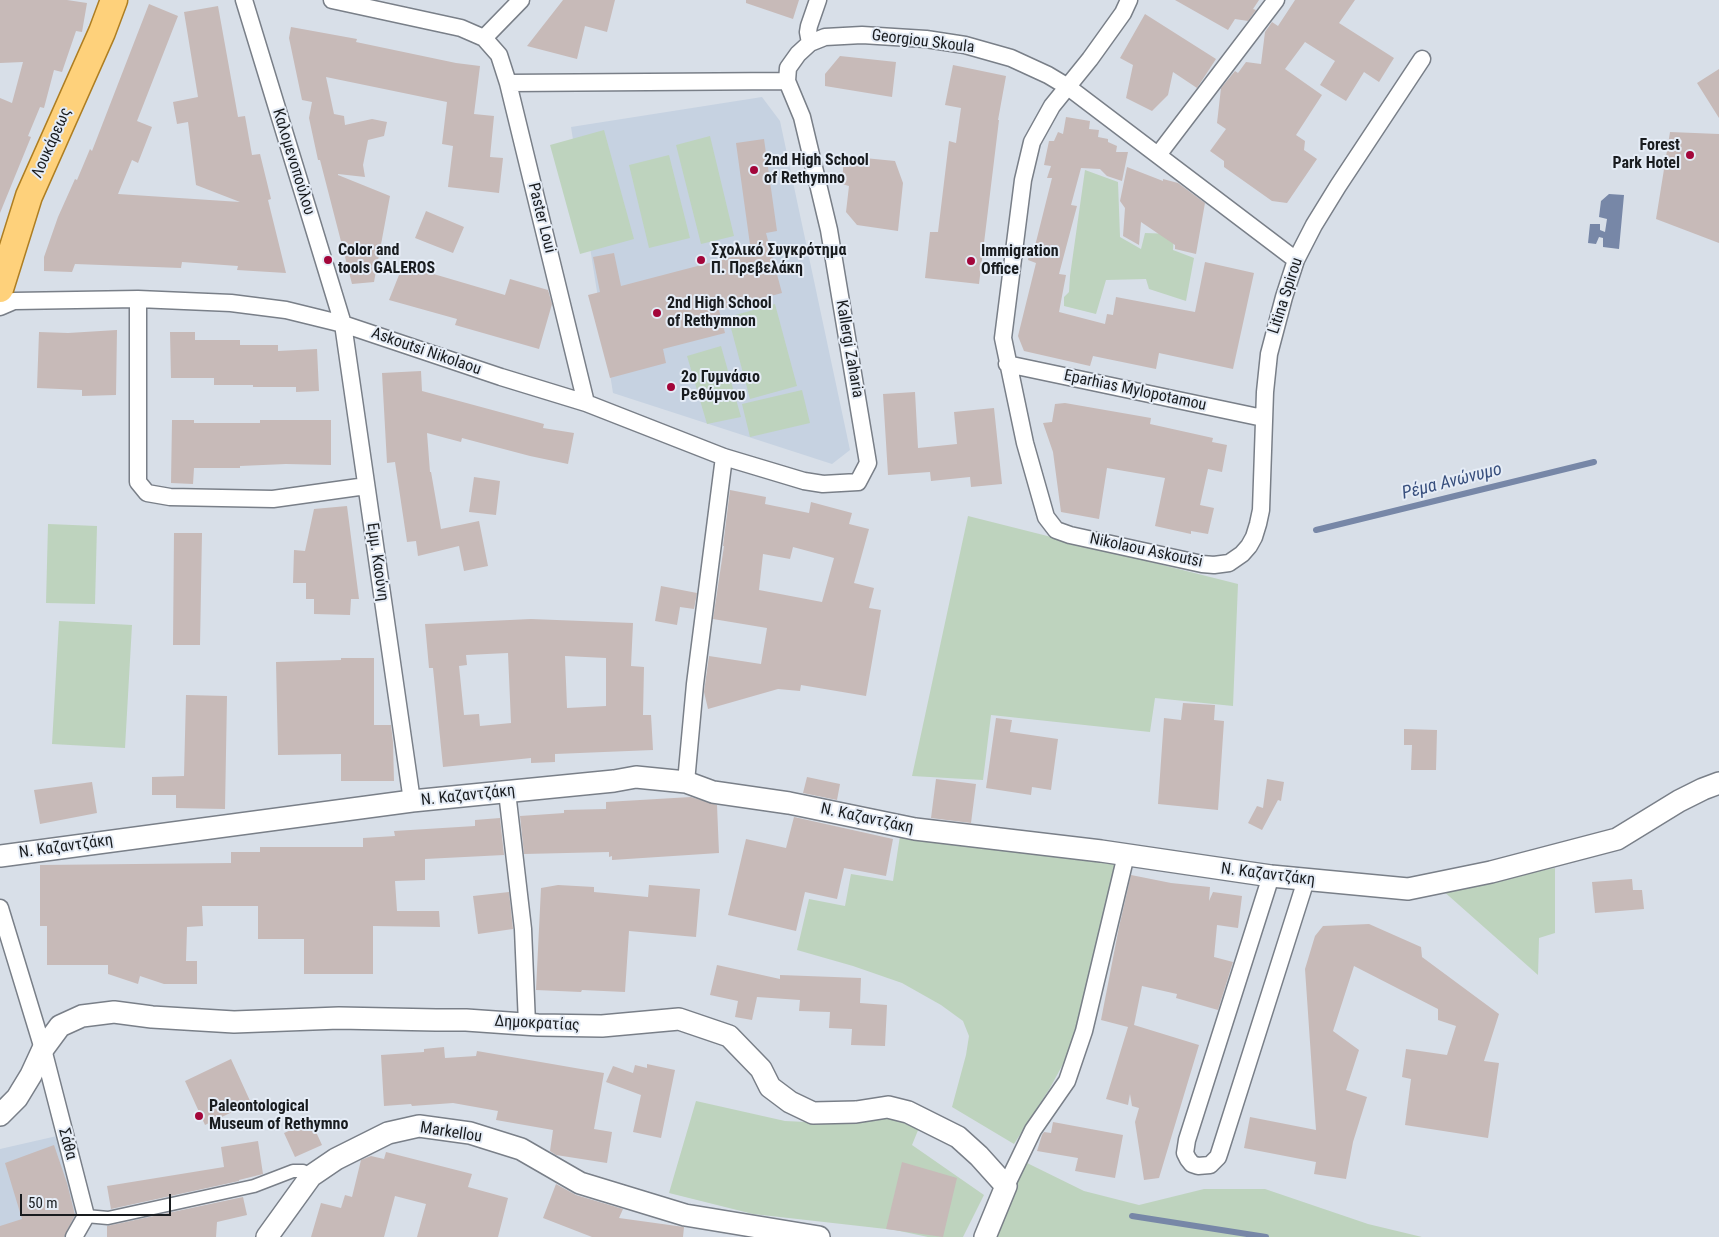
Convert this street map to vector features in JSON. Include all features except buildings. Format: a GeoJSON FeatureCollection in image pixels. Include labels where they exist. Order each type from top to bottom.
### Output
{"type":"FeatureCollection","features":[{"type":"Feature","properties":{"kind":"main road","name":"Λουκάρεως"},"geometry":{"type":"LineString","coordinates":[[0,289],[29,196],[102,32],[114,0]]}},
{"type":"Feature","properties":{"kind":"street","name":"Καλομενοπούλου"},"geometry":{"type":"LineString","coordinates":[[244,0],[343,324]]}},
{"type":"Feature","properties":{"kind":"street"},"geometry":{"type":"LineString","coordinates":[[332,0],[461,28],[484,38],[520,0]]}},
{"type":"Feature","properties":{"kind":"street"},"geometry":{"type":"LineString","coordinates":[[810,43],[809,26],[818,0]]}},
{"type":"Feature","properties":{"kind":"street"},"geometry":{"type":"LineString","coordinates":[[1007,364],[1003,338],[1023,180],[1032,142],[1052,106],[1090,59],[1123,13],[1129,0]]}},
{"type":"Feature","properties":{"kind":"street"},"geometry":{"type":"LineString","coordinates":[[1158,155],[1276,0]]}},
{"type":"Feature","properties":{"kind":"street","name":"Georgiou Skoula"},"geometry":{"type":"LineString","coordinates":[[787,80],[788,68],[792,62],[810,43],[825,36],[845,35],[946,42],[1011,58],[1048,75],[1068,87],[1296,260]]}},
{"type":"Feature","properties":{"kind":"street","name":"Paster Loui"},"geometry":{"type":"LineString","coordinates":[[484,38],[499,56],[508,83],[586,404]]}},
{"type":"Feature","properties":{"kind":"street","name":"Litina Spirou"},"geometry":{"type":"LineString","coordinates":[[1235,559],[1249,546],[1258,524],[1261,510],[1266,372],[1272,340],[1296,260],[1314,225],[1338,186],[1422,60]]}},
{"type":"Feature","properties":{"kind":"street"},"geometry":{"type":"LineString","coordinates":[[508,83],[787,80]]}},
{"type":"Feature","properties":{"kind":"street","name":"Kallergi Zaharia"},"geometry":{"type":"LineString","coordinates":[[787,80],[802,117],[829,230],[868,463],[858,482],[839,483]]}},
{"type":"Feature","properties":{"kind":"street","name":"Askoutsi Nikolaou"},"geometry":{"type":"LineString","coordinates":[[0,307],[14,301],[138,299],[231,303],[286,310],[343,324],[501,378],[586,404],[724,457],[804,481],[823,484],[839,483]]}},
{"type":"Feature","properties":{"kind":"street"},"geometry":{"type":"LineString","coordinates":[[138,299],[138,482],[147,493],[170,497],[273,498],[366,486]]}},
{"type":"Feature","properties":{"kind":"street","name":"Εμμ. Καούνη"},"geometry":{"type":"LineString","coordinates":[[343,324],[412,801]]}},
{"type":"Feature","properties":{"kind":"street","name":"Eparhias Mylopotamou"},"geometry":{"type":"LineString","coordinates":[[1007,364],[1263,418]]}},
{"type":"Feature","properties":{"kind":"street","name":"Nikolaou Askoutsi"},"geometry":{"type":"LineString","coordinates":[[1007,364],[1024,444],[1046,517],[1056,530],[1070,535],[1202,564],[1220,565],[1235,559]]}},
{"type":"Feature","properties":{"kind":"street"},"geometry":{"type":"LineString","coordinates":[[686,782],[695,684],[724,457]]}},
{"type":"Feature","properties":{"kind":"street","name":"Ν. Καζαντζάκη"},"geometry":{"type":"LineString","coordinates":[[0,856],[412,801],[614,781],[636,777],[686,782],[713,792],[789,803],[915,830],[1126,855],[1272,876],[1408,889],[1491,872],[1617,838],[1679,801],[1719,783]]}},
{"type":"Feature","properties":{"kind":"street"},"geometry":{"type":"LineString","coordinates":[[507,792],[523,929],[527,1024]]}},
{"type":"Feature","properties":{"kind":"street"},"geometry":{"type":"LineString","coordinates":[[985,1237],[1006,1186],[1033,1130],[1067,1081],[1084,1031],[1126,855]]}},
{"type":"Feature","properties":{"kind":"street"},"geometry":{"type":"LineString","coordinates":[[1272,876],[1187,1140],[1185,1153],[1192,1164],[1198,1166],[1210,1165],[1218,1157],[1306,880]]}},
{"type":"Feature","properties":{"kind":"street","name":"Σάθα"},"geometry":{"type":"LineString","coordinates":[[0,908],[42,1049],[86,1216]]}},
{"type":"Feature","properties":{"kind":"street","name":"Δημοκρατίας"},"geometry":{"type":"LineString","coordinates":[[0,1115],[17,1098],[31,1075],[42,1049],[60,1026],[82,1016],[114,1012],[152,1017],[234,1022],[339,1018],[466,1020],[602,1026],[679,1019],[699,1024],[729,1036],[761,1069],[770,1087],[790,1102],[814,1113],[856,1112],[888,1107],[908,1112],[958,1138],[979,1156],[1006,1186]]}},
{"type":"Feature","properties":{"kind":"street","name":"Markellou"},"geometry":{"type":"LineString","coordinates":[[267,1237],[311,1176],[336,1159],[388,1133],[419,1126],[470,1133],[521,1149],[580,1183],[685,1215],[819,1237]]}},
{"type":"Feature","properties":{"kind":"street"},"geometry":{"type":"LineString","coordinates":[[74,1237],[86,1216],[108,1218],[254,1186],[293,1171],[303,1171],[311,1176]]}},
{"type":"Feature","properties":{"kind":"shaded area","name":"Σχολικό Συγκρότημα Π. Πρεβελάκη"},"geometry":{"type":"Polygon","coordinates":[[[762,97],[780,121],[850,450],[832,464],[613,393],[571,127],[762,97]]]}},
{"type":"Feature","properties":{"kind":"shaded area"},"geometry":{"type":"Polygon","coordinates":[[[57,1136],[82,1214],[68,1237],[0,1237],[0,1149],[57,1136]]]}},
{"type":"Feature","properties":{"kind":"green space"},"geometry":{"type":"Polygon","coordinates":[[[604,130],[634,239],[580,254],[550,145],[604,130]]]}},
{"type":"Feature","properties":{"kind":"green space"},"geometry":{"type":"Polygon","coordinates":[[[710,136],[734,236],[701,244],[676,145],[710,136]]]}},
{"type":"Feature","properties":{"kind":"green space"},"geometry":{"type":"Polygon","coordinates":[[[669,155],[690,238],[649,248],[629,165],[669,155]]]}},
{"type":"Feature","properties":{"kind":"green space"},"geometry":{"type":"Polygon","coordinates":[[[1085,170],[1118,182],[1120,237],[1141,249],[1145,233],[1174,234],[1173,250],[1194,258],[1186,301],[1149,289],[1146,279],[1106,280],[1096,314],[1064,306],[1064,297],[1069,292],[1085,170]]]}},
{"type":"Feature","properties":{"kind":"green space"},"geometry":{"type":"Polygon","coordinates":[[[775,304],[797,386],[750,399],[728,317],[775,304]]]}},
{"type":"Feature","properties":{"kind":"green space"},"geometry":{"type":"Polygon","coordinates":[[[721,346],[741,417],[707,424],[687,356],[721,346]]]}},
{"type":"Feature","properties":{"kind":"green space"},"geometry":{"type":"Polygon","coordinates":[[[802,390],[810,423],[750,437],[742,404],[802,390]]]}},
{"type":"Feature","properties":{"kind":"green space"},"geometry":{"type":"Polygon","coordinates":[[[968,516],[1238,584],[1233,706],[1155,698],[1150,732],[991,715],[983,780],[912,776],[968,516]]]}},
{"type":"Feature","properties":{"kind":"green space"},"geometry":{"type":"Polygon","coordinates":[[[48,524],[97,526],[95,604],[46,603],[48,524]]]}},
{"type":"Feature","properties":{"kind":"green space"},"geometry":{"type":"Polygon","coordinates":[[[59,621],[132,625],[125,748],[52,744],[59,621]]]}},
{"type":"Feature","properties":{"kind":"green space"},"geometry":{"type":"Polygon","coordinates":[[[900,836],[1118,865],[1069,1053],[1050,1088],[1014,1144],[952,1107],[966,1055],[969,1036],[963,1021],[941,1005],[902,983],[853,966],[797,950],[809,899],[845,906],[851,874],[893,881],[900,836]]]}},
{"type":"Feature","properties":{"kind":"green space"},"geometry":{"type":"Polygon","coordinates":[[[1555,868],[1555,933],[1539,938],[1538,975],[1441,889],[1555,868]]]}},
{"type":"Feature","properties":{"kind":"green space"},"geometry":{"type":"Polygon","coordinates":[[[696,1101],[785,1121],[851,1124],[881,1118],[909,1117],[921,1123],[912,1145],[984,1195],[963,1237],[928,1237],[895,1230],[753,1214],[669,1193],[696,1101]]]}},
{"type":"Feature","properties":{"kind":"green space"},"geometry":{"type":"Polygon","coordinates":[[[1025,1162],[1084,1191],[1139,1205],[1204,1189],[1265,1189],[1368,1224],[1422,1237],[998,1237],[998,1221],[1025,1162]]]}},
{"type":"Feature","properties":{"kind":"water"},"geometry":{"type":"Polygon","coordinates":[[[1609,194],[1624,195],[1619,249],[1603,247],[1603,238],[1599,237],[1596,244],[1588,243],[1590,224],[1600,224],[1600,230],[1605,232],[1607,219],[1599,217],[1601,201],[1609,194]]]}},
{"type":"Feature","properties":{"kind":"waterway","name":"Ρέμα Ανώνυμο"},"geometry":{"type":"LineString","coordinates":[[1316,530],[1594,462]]}},
{"type":"Feature","properties":{"kind":"waterway"},"geometry":{"type":"LineString","coordinates":[[1132,1216],[1266,1237]]}},
{"type":"Feature","properties":{"kind":"place","name":"Forest Park Hotel"},"geometry":{"type":"Point","coordinates":[1690,155]}},
{"type":"Feature","properties":{"kind":"place","name":"2nd High School of Rethymno"},"geometry":{"type":"Point","coordinates":[754,170]}},
{"type":"Feature","properties":{"kind":"place","name":"Color and tools GALEROS"},"geometry":{"type":"Point","coordinates":[328,260]}},
{"type":"Feature","properties":{"kind":"place","name":"Σχολικό Συγκρότημα Π. Πρεβελάκη"},"geometry":{"type":"Point","coordinates":[701,260]}},
{"type":"Feature","properties":{"kind":"place","name":"Immigration Office"},"geometry":{"type":"Point","coordinates":[971,261]}},
{"type":"Feature","properties":{"kind":"place","name":"2nd High School of Rethymnon"},"geometry":{"type":"Point","coordinates":[657,313]}},
{"type":"Feature","properties":{"kind":"place","name":"2ο Γυμνάσιο Ρεθύμνου"},"geometry":{"type":"Point","coordinates":[671,387]}},
{"type":"Feature","properties":{"kind":"place","name":"Paleontological Museum of Rethymno"},"geometry":{"type":"Point","coordinates":[199,1116]}}]}
